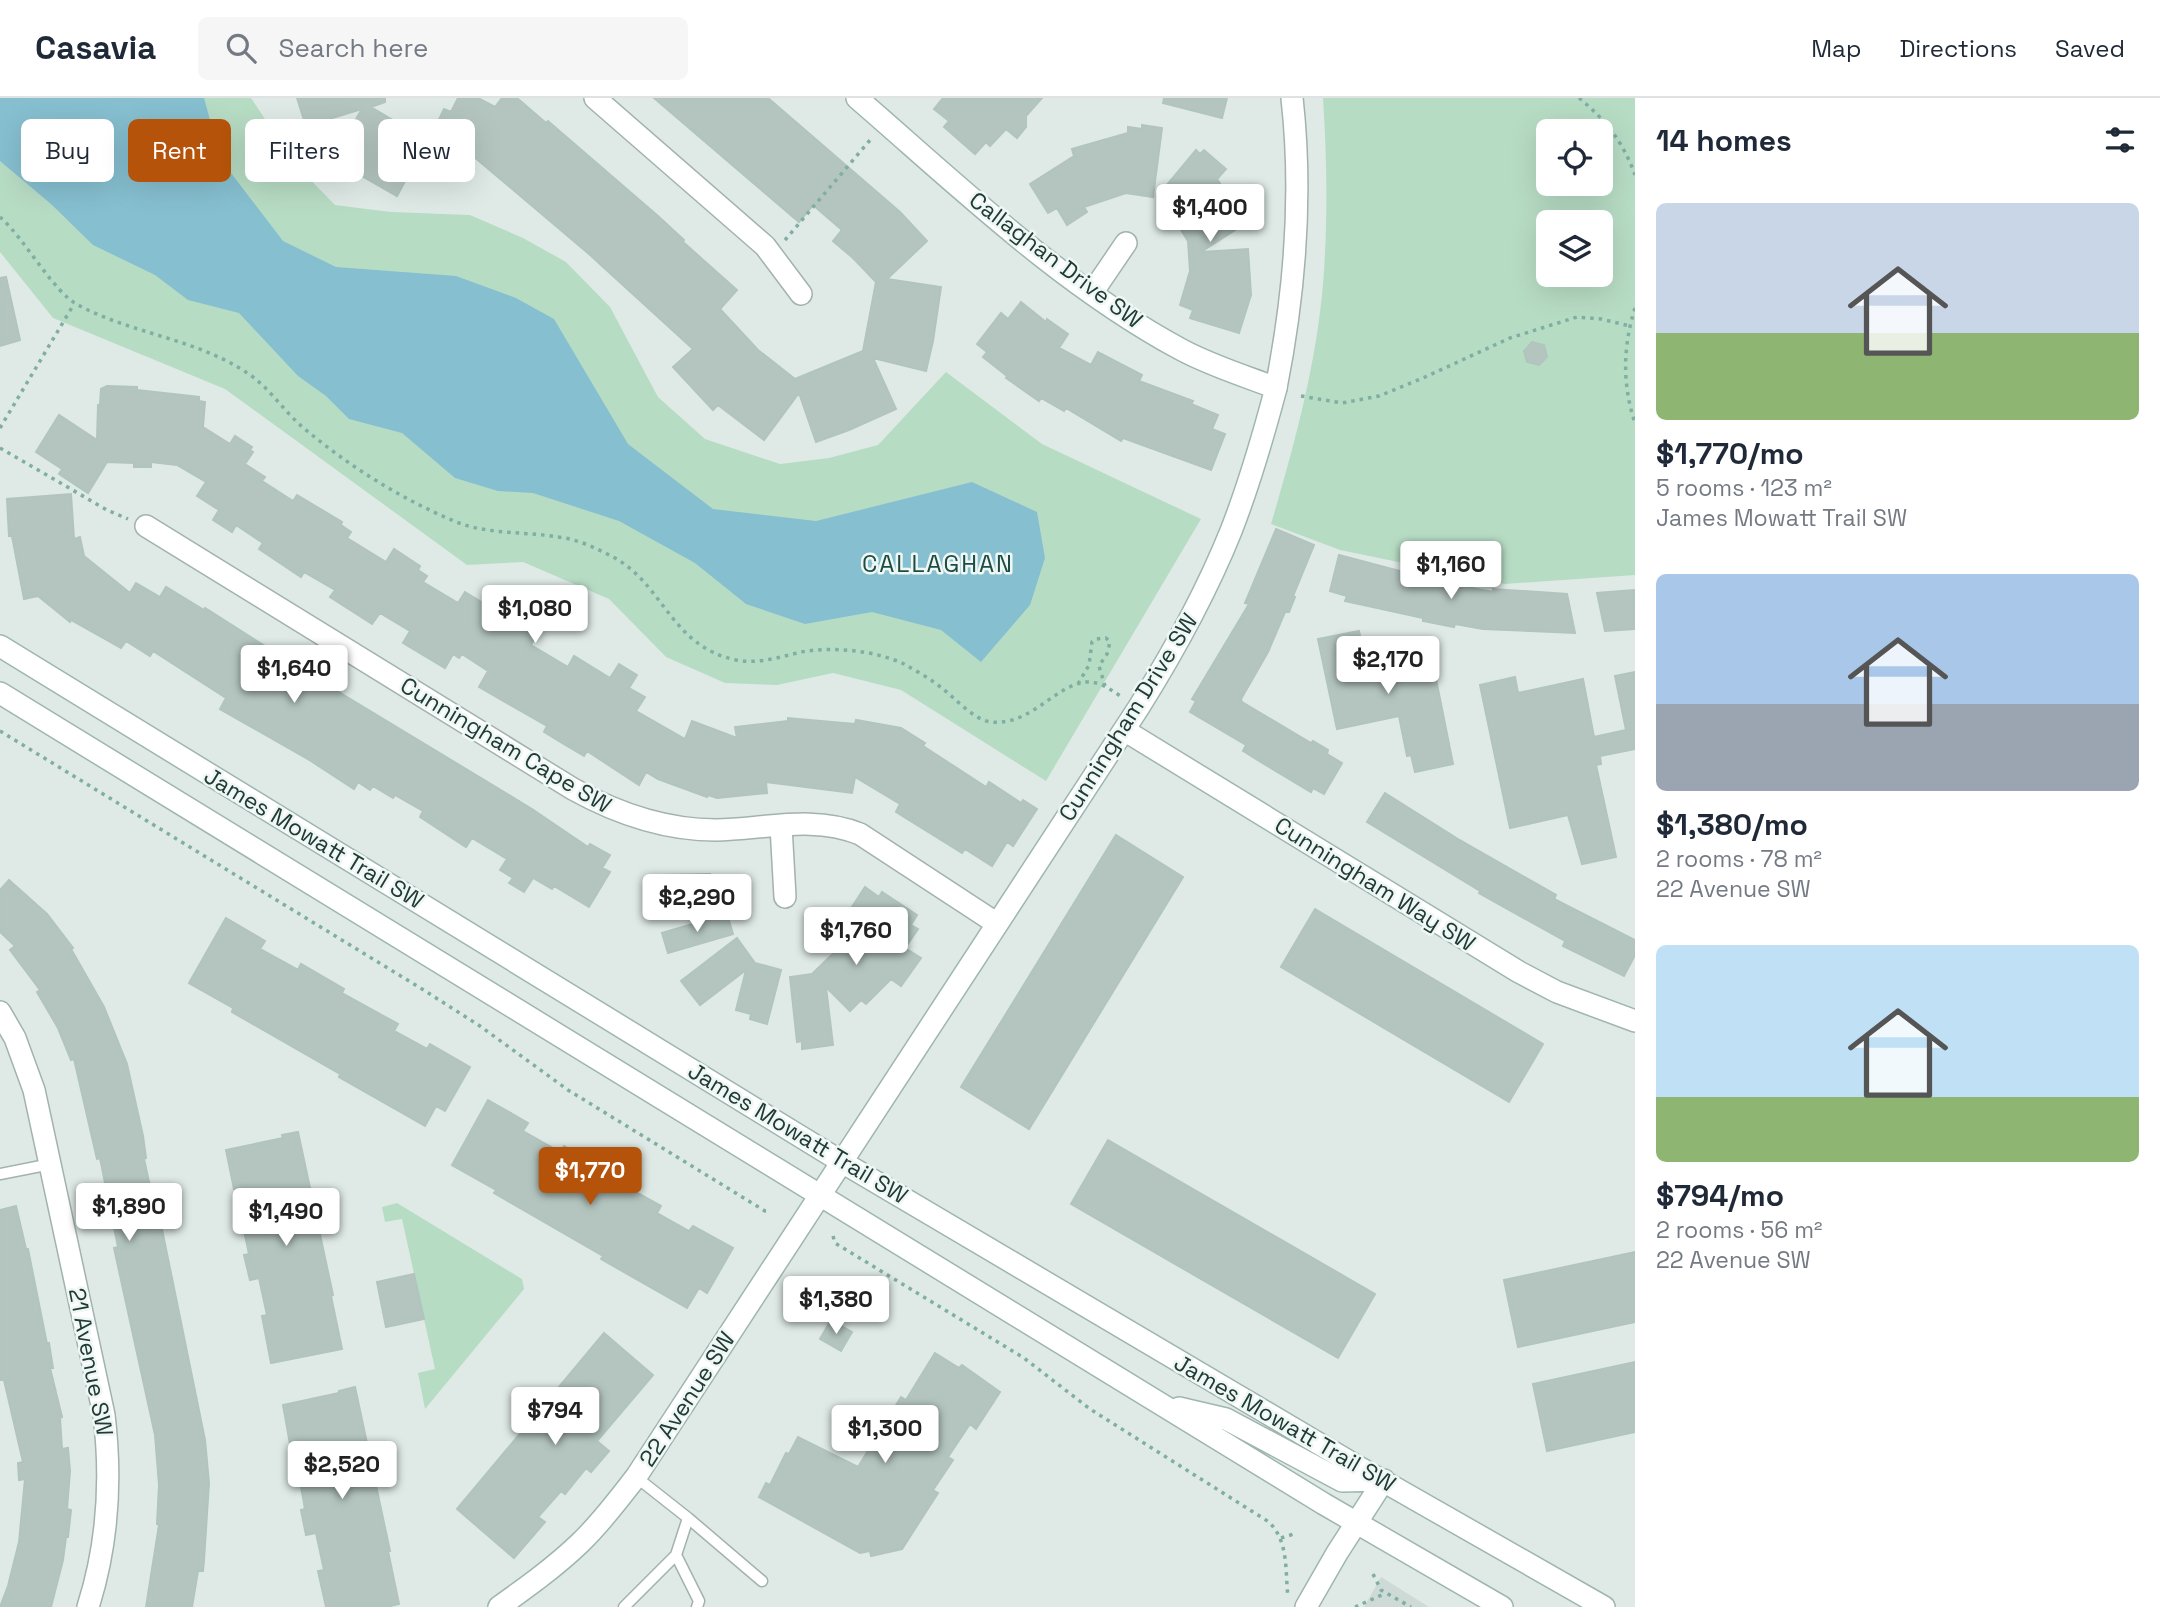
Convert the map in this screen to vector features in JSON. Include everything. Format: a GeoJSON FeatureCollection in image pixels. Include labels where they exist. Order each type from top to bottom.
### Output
{"type":"FeatureCollection","features":[{"type":"Feature","properties":{"kind":"street"},"geometry":{"type":"LineString","coordinates":[[596,98],[773,254],[801,294]]}},
{"type":"Feature","properties":{"kind":"street","name":"Callaghan Drive SW"},"geometry":{"type":"LineString","coordinates":[[857,98],[1021,240],[1092,293],[1182,350],[1276,388]]}},
{"type":"Feature","properties":{"kind":"street","name":"Cunningham Drive SW"},"geometry":{"type":"LineString","coordinates":[[842,1162],[1169,659],[1215,569],[1246,489],[1276,388],[1291,306],[1296,262],[1297,145],[1292,98]]}},
{"type":"Feature","properties":{"kind":"street"},"geometry":{"type":"LineString","coordinates":[[1092,293],[1125,243]]}},
{"type":"Feature","properties":{"kind":"street","name":"Cunningham Cape SW"},"geometry":{"type":"LineString","coordinates":[[146,526],[561,782],[607,807],[641,820],[695,830],[828,825],[860,834],[996,923]]}},
{"type":"Feature","properties":{"kind":"street","name":"James Mowatt Trail SW"},"geometry":{"type":"LineString","coordinates":[[0,646],[842,1162],[1354,1465],[1604,1607]]}},
{"type":"Feature","properties":{"kind":"street","name":"James Mowatt Trail SW"},"geometry":{"type":"LineString","coordinates":[[0,692],[1357,1523],[1502,1607]]}},
{"type":"Feature","properties":{"kind":"street","name":"Cunningham Way SW"},"geometry":{"type":"LineString","coordinates":[[1124,730],[1519,972],[1557,992],[1635,1021]]}},
{"type":"Feature","properties":{"kind":"street"},"geometry":{"type":"LineString","coordinates":[[781,826],[785,897]]}},
{"type":"Feature","properties":{"kind":"street","name":"21 Avenue SW"},"geometry":{"type":"LineString","coordinates":[[0,1012],[15,1038],[34,1090],[104,1415],[108,1451],[106,1524],[101,1565],[89,1607]]}},
{"type":"Feature","properties":{"kind":"street","name":"22 Avenue SW"},"geometry":{"type":"LineString","coordinates":[[499,1607],[545,1574],[580,1544],[636,1477],[842,1162]]}},
{"type":"Feature","properties":{"kind":"street"},"geometry":{"type":"LineString","coordinates":[[1161,1403],[1226,1419],[1342,1481],[1384,1480]]}},
{"type":"Feature","properties":{"kind":"street"},"geometry":{"type":"LineString","coordinates":[[1306,1607],[1384,1480]]}},
{"type":"Feature","properties":{"kind":"lane"},"geometry":{"type":"LineString","coordinates":[[0,1174],[51,1164]]}},
{"type":"Feature","properties":{"kind":"lane"},"geometry":{"type":"LineString","coordinates":[[636,1477],[762,1581]]}},
{"type":"Feature","properties":{"kind":"lane"},"geometry":{"type":"LineString","coordinates":[[624,1607],[676,1555],[688,1518]]}},
{"type":"Feature","properties":{"kind":"lane"},"geometry":{"type":"LineString","coordinates":[[676,1555],[699,1601],[697,1607]]}},
{"type":"Feature","properties":{"kind":"path"},"geometry":{"type":"LineString","coordinates":[[1579,98],[1611,127],[1630,160],[1635,175]]}},
{"type":"Feature","properties":{"kind":"path"},"geometry":{"type":"LineString","coordinates":[[773,254],[885,122]]}},
{"type":"Feature","properties":{"kind":"path"},"geometry":{"type":"LineString","coordinates":[[0,217],[74,304],[124,326],[208,351],[233,364],[256,379],[298,422],[335,452],[388,487],[456,522],[484,530],[561,537],[617,558],[641,579],[686,634],[719,655],[740,661],[774,660],[805,652],[833,650],[866,653],[903,664],[939,686],[988,722],[1021,717],[1087,682],[1105,686],[1123,699]]}},
{"type":"Feature","properties":{"kind":"path"},"geometry":{"type":"LineString","coordinates":[[0,428],[74,304]]}},
{"type":"Feature","properties":{"kind":"path"},"geometry":{"type":"LineString","coordinates":[[1635,308],[1626,350],[1625,372],[1635,423]]}},
{"type":"Feature","properties":{"kind":"path"},"geometry":{"type":"LineString","coordinates":[[1301,396],[1342,403],[1379,396],[1423,379],[1497,342],[1577,317],[1630,326]]}},
{"type":"Feature","properties":{"kind":"path"},"geometry":{"type":"LineString","coordinates":[[0,448],[107,510],[146,526]]}},
{"type":"Feature","properties":{"kind":"path"},"geometry":{"type":"LineString","coordinates":[[1077,685],[1089,665],[1093,642],[1106,638],[1110,642],[1107,654],[1099,666],[1105,686]]}},
{"type":"Feature","properties":{"kind":"path"},"geometry":{"type":"LineString","coordinates":[[0,731],[422,989],[480,1026],[568,1090],[723,1188],[765,1211],[769,1210]]}},
{"type":"Feature","properties":{"kind":"path"},"geometry":{"type":"LineString","coordinates":[[834,1236],[835,1243],[1024,1358],[1090,1409],[1269,1522],[1282,1538],[1289,1607]]}},
{"type":"Feature","properties":{"kind":"path"},"geometry":{"type":"LineString","coordinates":[[1282,1538],[1297,1533]]}},
{"type":"Feature","properties":{"kind":"path"},"geometry":{"type":"LineString","coordinates":[[1373,1574],[1379,1588],[1411,1607]]}},
{"type":"Feature","properties":{"kind":"path"},"geometry":{"type":"LineString","coordinates":[[1355,1607],[1386,1593]]}},
{"type":"Feature","properties":{"kind":"shaded area"},"geometry":{"type":"Polygon","coordinates":[[[1381,1577],[1429,1607],[1364,1607],[1381,1577]]]}},
{"type":"Feature","properties":{"kind":"green space"},"geometry":{"type":"Polygon","coordinates":[[[0,98],[251,98],[265,119],[245,119],[245,182],[313,182],[335,205],[391,212],[470,215],[523,238],[566,262],[610,307],[658,397],[705,439],[780,464],[829,458],[878,445],[946,372],[1042,444],[1201,519],[1046,781],[901,690],[833,673],[777,685],[725,683],[666,657],[609,599],[523,562],[467,565],[225,389],[53,318],[0,252],[0,98]]]}},
{"type":"Feature","properties":{"kind":"green space"},"geometry":{"type":"Polygon","coordinates":[[[1323,98],[1635,98],[1635,575],[1505,584],[1340,550],[1271,524],[1303,406],[1320,315],[1325,261],[1326,168],[1323,98]]]}},
{"type":"Feature","properties":{"kind":"green space"},"geometry":{"type":"Polygon","coordinates":[[[397,1203],[522,1279],[524,1289],[425,1409],[418,1373],[435,1369],[402,1219],[385,1222],[382,1207],[397,1203]]]}},
{"type":"Feature","properties":{"kind":"water"},"geometry":{"type":"Polygon","coordinates":[[[0,98],[204,98],[210,119],[128,119],[128,182],[231,182],[231,173],[283,241],[336,267],[456,276],[516,298],[554,319],[628,444],[713,509],[816,521],[972,482],[1037,512],[1045,558],[1030,605],[981,662],[941,630],[872,612],[805,624],[746,604],[695,563],[619,521],[533,493],[498,491],[455,478],[402,433],[349,419],[326,396],[298,376],[239,313],[188,300],[155,275],[93,245],[25,182],[114,182],[114,119],[21,119],[21,179],[0,161],[0,98]]]}},
{"type":"Feature","properties":{"kind":"building"},"geometry":{"type":"Polygon","coordinates":[[[297,98],[385,98],[385,102],[371,107],[391,119],[378,119],[378,182],[405,182],[397,196],[364,177],[364,119],[356,119],[362,109],[329,119],[304,119],[297,98]]]}},
{"type":"Feature","properties":{"kind":"building"},"geometry":{"type":"Polygon","coordinates":[[[458,98],[478,98],[495,107],[502,98],[517,98],[546,123],[548,121],[658,216],[737,290],[720,309],[758,350],[795,379],[863,351],[876,282],[833,241],[842,230],[813,205],[799,222],[654,98],[768,98],[900,212],[927,241],[887,279],[941,287],[926,371],[873,358],[896,409],[816,442],[799,393],[764,440],[718,405],[713,410],[673,367],[693,349],[589,254],[475,158],[475,119],[439,119],[444,109],[451,112],[458,98]]]}},
{"type":"Feature","properties":{"kind":"building"},"geometry":{"type":"Polygon","coordinates":[[[943,98],[1042,98],[1026,116],[1026,127],[1017,138],[1006,129],[990,146],[986,142],[975,154],[944,127],[949,121],[934,109],[943,98]]]}},
{"type":"Feature","properties":{"kind":"building"},"geometry":{"type":"Polygon","coordinates":[[[1164,98],[1227,98],[1222,118],[1163,103],[1164,98]]]}},
{"type":"Feature","properties":{"kind":"building"},"geometry":{"type":"Polygon","coordinates":[[[1142,125],[1162,128],[1153,197],[1126,193],[1084,207],[1087,212],[1067,225],[1057,208],[1048,213],[1030,184],[1074,156],[1072,149],[1128,133],[1128,127],[1142,129],[1142,125]]]}},
{"type":"Feature","properties":{"kind":"building"},"geometry":{"type":"Polygon","coordinates":[[[1196,150],[1200,154],[1204,150],[1226,169],[1217,179],[1246,223],[1201,252],[1248,249],[1251,295],[1239,333],[1190,318],[1193,310],[1180,305],[1190,271],[1188,241],[1178,225],[1184,221],[1157,197],[1196,150]]]}},
{"type":"Feature","properties":{"kind":"building"},"geometry":{"type":"Polygon","coordinates":[[[6,277],[20,340],[0,346],[0,278],[6,277]]]}},
{"type":"Feature","properties":{"kind":"building"},"geometry":{"type":"Polygon","coordinates":[[[1021,302],[1046,322],[1047,319],[1068,334],[1059,348],[1091,365],[1098,352],[1142,375],[1139,381],[1193,401],[1191,404],[1218,415],[1212,429],[1225,434],[1211,470],[1123,438],[1121,441],[1066,408],[1064,411],[1041,398],[1039,401],[1006,378],[1007,376],[983,357],[987,352],[977,344],[1001,313],[1008,319],[1021,302]]]}},
{"type":"Feature","properties":{"kind":"building"},"geometry":{"type":"Polygon","coordinates":[[[1532,342],[1544,345],[1547,357],[1539,365],[1527,362],[1524,351],[1532,342]]]}},
{"type":"Feature","properties":{"kind":"building"},"geometry":{"type":"Polygon","coordinates":[[[107,386],[137,387],[137,390],[199,397],[199,401],[205,402],[203,427],[230,444],[235,436],[252,447],[250,450],[253,452],[245,464],[265,477],[262,481],[293,501],[297,495],[342,522],[341,525],[351,532],[347,538],[386,562],[394,549],[420,566],[418,570],[427,576],[423,582],[458,603],[465,592],[498,612],[536,636],[531,645],[568,667],[574,656],[610,678],[619,664],[637,675],[629,688],[645,697],[636,711],[685,739],[692,721],[737,738],[735,727],[788,721],[788,718],[855,724],[856,720],[901,728],[925,743],[923,746],[986,787],[989,782],[1021,803],[1023,800],[1037,809],[1013,846],[1007,842],[992,866],[965,849],[962,853],[896,812],[900,804],[855,777],[852,793],[766,782],[767,793],[717,798],[707,797],[646,772],[639,785],[587,751],[584,756],[544,732],[547,726],[479,687],[488,671],[462,654],[459,658],[453,654],[445,668],[403,643],[410,631],[380,613],[372,624],[330,597],[335,590],[304,572],[301,577],[259,549],[263,543],[236,525],[232,532],[213,520],[219,510],[197,496],[206,482],[177,465],[151,462],[151,467],[134,467],[134,463],[107,462],[88,493],[59,474],[62,469],[36,452],[59,415],[97,440],[98,405],[101,389],[107,386]]]}},
{"type":"Feature","properties":{"kind":"building"},"geometry":{"type":"Polygon","coordinates":[[[71,494],[74,539],[80,537],[84,556],[130,593],[136,583],[160,597],[166,587],[204,610],[205,608],[532,809],[588,847],[590,844],[610,855],[602,868],[610,872],[589,907],[554,886],[552,889],[533,878],[524,892],[509,883],[513,878],[500,870],[507,859],[472,838],[466,847],[420,817],[423,811],[395,795],[393,798],[373,786],[370,790],[358,782],[354,789],[220,709],[226,698],[153,651],[150,656],[126,641],[121,648],[71,620],[70,622],[38,596],[24,599],[12,536],[9,536],[7,499],[71,494]]]}},
{"type":"Feature","properties":{"kind":"building"},"geometry":{"type":"Polygon","coordinates":[[[1276,529],[1314,545],[1289,612],[1285,612],[1268,652],[1241,699],[1311,743],[1313,741],[1328,750],[1327,754],[1342,763],[1324,794],[1313,788],[1311,792],[1269,767],[1243,751],[1246,745],[1190,712],[1196,701],[1192,699],[1249,604],[1245,603],[1276,529]]]}},
{"type":"Feature","properties":{"kind":"building"},"geometry":{"type":"Polygon","coordinates":[[[1339,555],[1407,573],[1405,578],[1450,586],[1451,584],[1493,592],[1493,589],[1567,594],[1575,633],[1483,629],[1455,624],[1454,627],[1345,601],[1347,596],[1330,591],[1339,555]]]}},
{"type":"Feature","properties":{"kind":"building"},"geometry":{"type":"Polygon","coordinates":[[[1634,590],[1635,629],[1605,631],[1597,593],[1634,590]]]}},
{"type":"Feature","properties":{"kind":"building"},"geometry":{"type":"Polygon","coordinates":[[[1359,631],[1366,663],[1430,649],[1453,764],[1415,772],[1411,755],[1407,756],[1399,716],[1337,729],[1318,639],[1359,631]]]}},
{"type":"Feature","properties":{"kind":"building"},"geometry":{"type":"Polygon","coordinates":[[[1635,672],[1635,749],[1600,756],[1601,764],[1596,765],[1616,857],[1582,864],[1568,815],[1510,828],[1480,685],[1515,677],[1518,693],[1583,679],[1594,737],[1626,730],[1615,676],[1635,672]]]}},
{"type":"Feature","properties":{"kind":"building"},"geometry":{"type":"Polygon","coordinates":[[[1385,793],[1458,839],[1556,895],[1554,899],[1635,940],[1635,955],[1624,976],[1563,946],[1565,941],[1479,893],[1480,891],[1367,822],[1385,793]]]}},
{"type":"Feature","properties":{"kind":"building"},"geometry":{"type":"Polygon","coordinates":[[[1116,835],[1183,877],[1029,1129],[961,1087],[1116,835]]]}},
{"type":"Feature","properties":{"kind":"building"},"geometry":{"type":"Polygon","coordinates":[[[710,874],[710,881],[728,880],[728,903],[663,904],[662,875],[710,874]]]}},
{"type":"Feature","properties":{"kind":"building"},"geometry":{"type":"Polygon","coordinates":[[[9,880],[47,914],[73,948],[71,949],[104,1007],[127,1064],[143,1136],[144,1159],[151,1191],[154,1190],[205,1440],[209,1483],[204,1560],[203,1571],[198,1571],[192,1607],[146,1607],[159,1525],[155,1435],[114,1248],[118,1247],[100,1158],[97,1159],[74,1059],[71,1060],[58,1028],[37,992],[40,990],[10,950],[15,946],[0,932],[0,890],[9,880]]]}},
{"type":"Feature","properties":{"kind":"building"},"geometry":{"type":"Polygon","coordinates":[[[865,887],[879,897],[882,892],[917,915],[911,925],[918,929],[905,948],[921,958],[901,986],[891,979],[866,1004],[861,1000],[850,1011],[826,987],[833,1045],[802,1049],[802,1041],[797,1042],[790,977],[812,974],[843,944],[862,914],[852,907],[865,887]]]}},
{"type":"Feature","properties":{"kind":"building"},"geometry":{"type":"Polygon","coordinates":[[[1315,909],[1543,1044],[1509,1102],[1281,967],[1315,909]]]}},
{"type":"Feature","properties":{"kind":"building"},"geometry":{"type":"Polygon","coordinates":[[[727,914],[733,934],[668,953],[662,933],[727,914]]]}},
{"type":"Feature","properties":{"kind":"building"},"geometry":{"type":"Polygon","coordinates":[[[226,918],[265,941],[260,949],[298,970],[301,964],[344,989],[342,993],[398,1024],[394,1031],[427,1049],[430,1044],[470,1067],[445,1111],[436,1106],[425,1126],[339,1077],[340,1074],[232,1012],[233,1008],[189,983],[226,918]]]}},
{"type":"Feature","properties":{"kind":"building"},"geometry":{"type":"Polygon","coordinates":[[[737,938],[755,963],[781,970],[767,1024],[750,1019],[751,1014],[736,1010],[746,970],[700,1005],[681,981],[737,938]]]}},
{"type":"Feature","properties":{"kind":"building"},"geometry":{"type":"Polygon","coordinates":[[[488,1100],[528,1123],[523,1131],[560,1152],[564,1146],[607,1171],[605,1175],[661,1206],[657,1213],[689,1231],[693,1226],[733,1248],[707,1293],[699,1288],[687,1308],[601,1259],[603,1256],[494,1193],[496,1190],[452,1165],[488,1100]]]}},
{"type":"Feature","properties":{"kind":"building"},"geometry":{"type":"Polygon","coordinates":[[[298,1132],[342,1349],[271,1363],[262,1316],[267,1315],[259,1278],[250,1280],[244,1255],[249,1254],[242,1221],[247,1219],[241,1187],[234,1189],[226,1150],[283,1138],[282,1135],[298,1132]]]}},
{"type":"Feature","properties":{"kind":"building"},"geometry":{"type":"Polygon","coordinates":[[[1108,1140],[1375,1294],[1338,1358],[1071,1204],[1108,1140]]]}},
{"type":"Feature","properties":{"kind":"building"},"geometry":{"type":"Polygon","coordinates":[[[16,1206],[28,1249],[47,1344],[49,1343],[53,1368],[50,1368],[62,1417],[62,1449],[68,1448],[70,1471],[67,1509],[71,1510],[68,1537],[51,1607],[0,1607],[19,1542],[25,1479],[19,1480],[18,1463],[23,1462],[4,1380],[0,1380],[0,1210],[16,1206]]]}},
{"type":"Feature","properties":{"kind":"building"},"geometry":{"type":"Polygon","coordinates":[[[1635,1252],[1635,1322],[1518,1347],[1504,1280],[1635,1252]]]}},
{"type":"Feature","properties":{"kind":"building"},"geometry":{"type":"Polygon","coordinates":[[[414,1274],[424,1319],[386,1327],[377,1282],[414,1274]]]}},
{"type":"Feature","properties":{"kind":"building"},"geometry":{"type":"Polygon","coordinates":[[[831,1320],[852,1332],[841,1351],[820,1339],[831,1320]]]}},
{"type":"Feature","properties":{"kind":"building"},"geometry":{"type":"Polygon","coordinates":[[[604,1333],[653,1375],[597,1441],[609,1451],[591,1472],[586,1468],[565,1494],[561,1491],[538,1517],[545,1522],[514,1558],[457,1509],[604,1333]]]}},
{"type":"Feature","properties":{"kind":"building"},"geometry":{"type":"Polygon","coordinates":[[[935,1353],[959,1368],[962,1365],[1000,1392],[976,1429],[970,1424],[948,1457],[953,1460],[933,1490],[938,1493],[902,1549],[871,1556],[870,1551],[860,1553],[759,1497],[766,1483],[770,1485],[786,1453],[789,1454],[798,1437],[858,1467],[901,1397],[906,1400],[935,1353]]]}},
{"type":"Feature","properties":{"kind":"building"},"geometry":{"type":"Polygon","coordinates":[[[1635,1362],[1635,1432],[1547,1451],[1533,1384],[1635,1362]]]}},
{"type":"Feature","properties":{"kind":"building"},"geometry":{"type":"Polygon","coordinates":[[[355,1387],[399,1604],[386,1607],[326,1607],[318,1571],[324,1570],[316,1533],[306,1535],[301,1510],[305,1509],[299,1475],[304,1474],[297,1442],[290,1444],[283,1405],[355,1387]]]}},
{"type":"Feature","properties":{"kind":"district","name":"CALLAGHAN"},"geometry":{"type":"Point","coordinates":[938,563]}}]}
